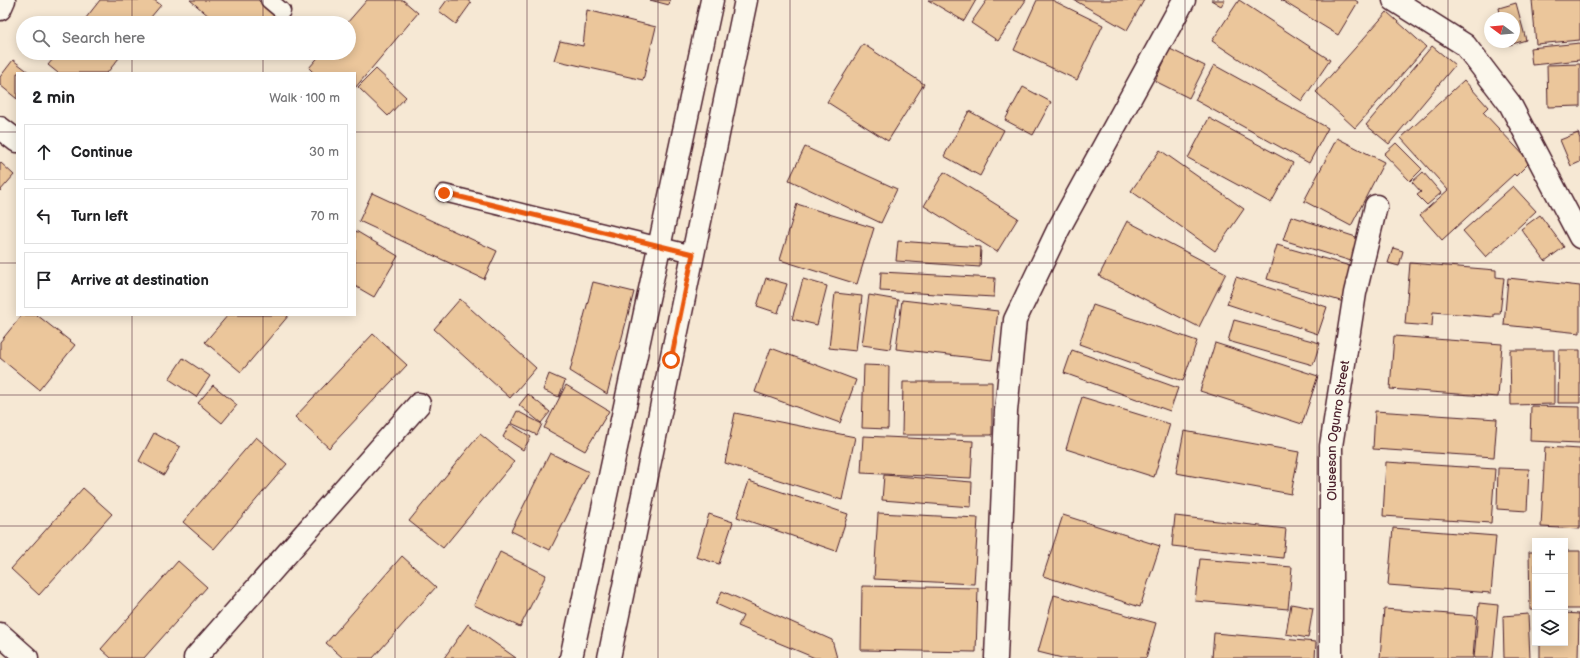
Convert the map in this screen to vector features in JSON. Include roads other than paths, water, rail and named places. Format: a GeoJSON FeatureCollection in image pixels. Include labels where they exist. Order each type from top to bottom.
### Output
{"type":"FeatureCollection","features":[{"type":"Feature","properties":{"kind":"street"},"geometry":{"type":"LineString","coordinates":[[0,9],[4,0]]}},
{"type":"Feature","properties":{"kind":"street"},"geometry":{"type":"LineString","coordinates":[[571,658],[712,0]]}},
{"type":"Feature","properties":{"kind":"street"},"geometry":{"type":"LineString","coordinates":[[609,658],[746,0]]}},
{"type":"Feature","properties":{"kind":"street"},"geometry":{"type":"LineString","coordinates":[[996,658],[1006,411],[1015,320],[1058,230],[1184,0]]}},
{"type":"Feature","properties":{"kind":"street"},"geometry":{"type":"LineString","coordinates":[[1394,0],[1465,45],[1510,104],[1580,237]]}},
{"type":"Feature","properties":{"kind":"street"},"geometry":{"type":"LineString","coordinates":[[0,128],[16,141]]}},
{"type":"Feature","properties":{"kind":"street","name":"Olusesan Ogunro Street"},"geometry":{"type":"LineString","coordinates":[[1331,658],[1331,446],[1355,293],[1376,206]]}},
{"type":"Feature","properties":{"kind":"street"},"geometry":{"type":"LineString","coordinates":[[637,353],[671,360]]}},
{"type":"Feature","properties":{"kind":"street"},"geometry":{"type":"LineString","coordinates":[[195,658],[419,404]]}},
{"type":"Feature","properties":{"kind":"street"},"geometry":{"type":"LineString","coordinates":[[0,634],[27,658]]}},
{"type":"Feature","properties":{"kind":"lane"},"geometry":{"type":"LineString","coordinates":[[269,0],[282,11]]}},
{"type":"Feature","properties":{"kind":"lane"},"geometry":{"type":"LineString","coordinates":[[444,193],[693,254]]}}]}
